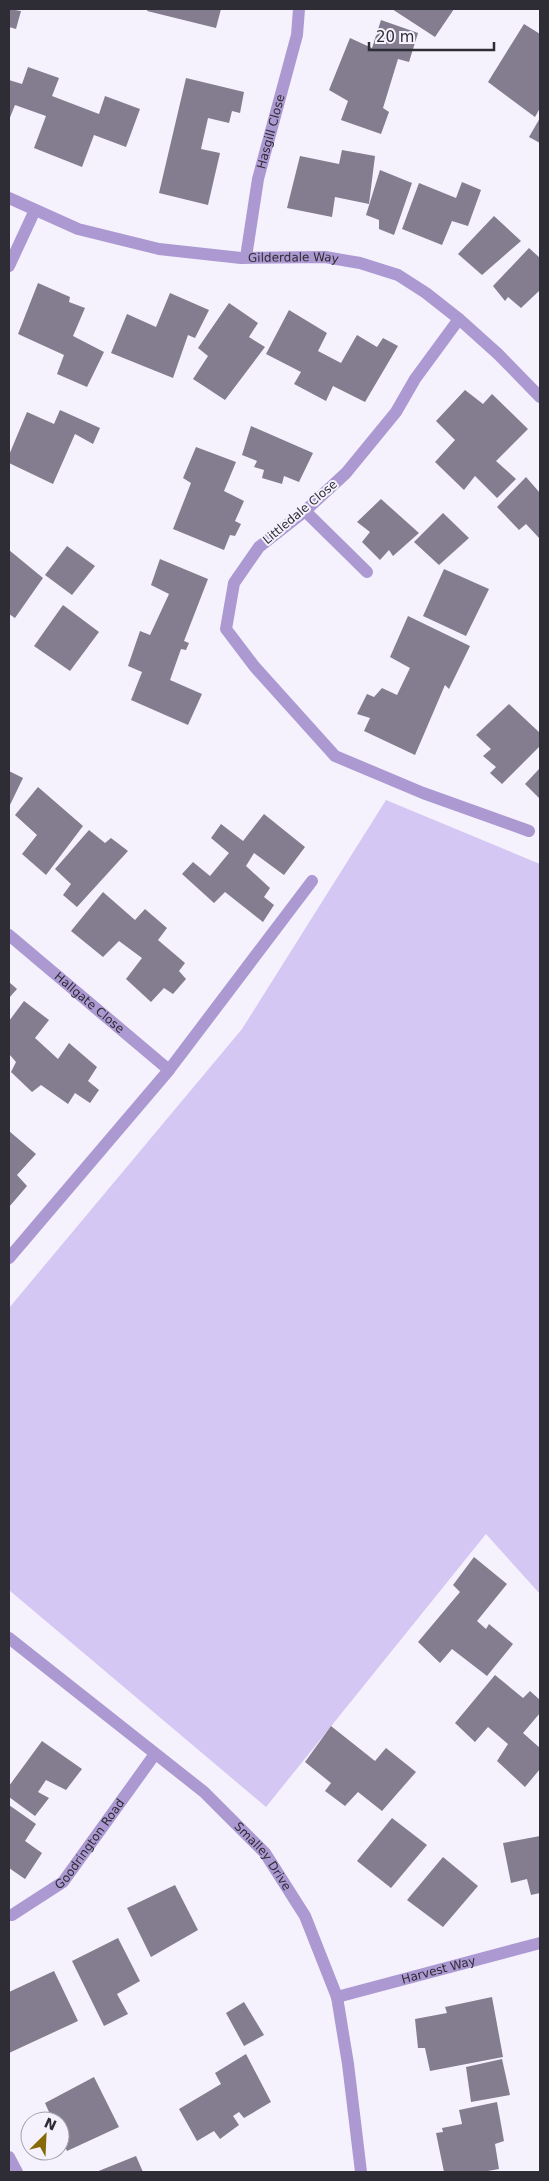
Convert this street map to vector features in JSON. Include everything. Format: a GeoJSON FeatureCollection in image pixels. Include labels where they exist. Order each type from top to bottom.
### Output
{"type":"FeatureCollection","features":[{"type":"Feature","properties":{"kind":"street","name":"Hasgill Close"},"geometry":{"type":"LineString","coordinates":[[246,257],[258,179],[298,35],[299,9]]}},
{"type":"Feature","properties":{"kind":"street","name":"Gilderdale Way"},"geometry":{"type":"LineString","coordinates":[[9,198],[78,229],[126,242],[159,248],[246,257],[325,257],[360,263],[398,275],[426,293],[459,319],[498,354],[540,396]]}},
{"type":"Feature","properties":{"kind":"street"},"geometry":{"type":"LineString","coordinates":[[9,266],[35,210]]}},
{"type":"Feature","properties":{"kind":"street","name":"Littledale Close"},"geometry":{"type":"LineString","coordinates":[[459,319],[415,379],[396,412],[372,444],[346,473],[305,511],[259,547],[234,583],[226,630],[254,666],[335,756],[423,793],[530,831]]}},
{"type":"Feature","properties":{"kind":"street"},"geometry":{"type":"LineString","coordinates":[[305,511],[368,572]]}},
{"type":"Feature","properties":{"kind":"street"},"geometry":{"type":"LineString","coordinates":[[9,1258],[170,1070],[312,881]]}},
{"type":"Feature","properties":{"kind":"street","name":"Hallgate Close"},"geometry":{"type":"LineString","coordinates":[[9,935],[170,1070]]}},
{"type":"Feature","properties":{"kind":"street","name":"Smalley Drive"},"geometry":{"type":"LineString","coordinates":[[9,1638],[204,1792],[265,1853],[305,1916],[337,1997],[348,2064],[361,2172]]}},
{"type":"Feature","properties":{"kind":"street","name":"Goodrington Road"},"geometry":{"type":"LineString","coordinates":[[9,1915],[12,1916],[64,1882],[155,1754]]}},
{"type":"Feature","properties":{"kind":"street","name":"Harvest Way"},"geometry":{"type":"LineString","coordinates":[[337,1997],[540,1943]]}},
{"type":"Feature","properties":{"kind":"street"},"geometry":{"type":"LineString","coordinates":[[9,2157],[17,2172]]}},
{"type":"Feature","properties":{"kind":"shaded area"},"geometry":{"type":"Polygon","coordinates":[[[386,800],[540,864],[540,1594],[486,1534],[266,1807],[9,1590],[9,1308],[242,1029],[386,800]]]}},
{"type":"Feature","properties":{"kind":"building"},"geometry":{"type":"Polygon","coordinates":[[[9,9],[21,11],[16,29],[9,27],[9,9]]]}},
{"type":"Feature","properties":{"kind":"building"},"geometry":{"type":"Polygon","coordinates":[[[148,9],[221,9],[216,28],[147,11],[148,9]]]}},
{"type":"Feature","properties":{"kind":"building"},"geometry":{"type":"Polygon","coordinates":[[[392,9],[454,9],[435,37],[392,9]]]}},
{"type":"Feature","properties":{"kind":"building"},"geometry":{"type":"Polygon","coordinates":[[[381,20],[418,33],[409,62],[398,59],[383,108],[389,112],[381,134],[341,120],[348,101],[329,90],[350,38],[372,48],[381,20]]]}},
{"type":"Feature","properties":{"kind":"building"},"geometry":{"type":"Polygon","coordinates":[[[524,24],[540,34],[540,108],[535,117],[488,82],[524,24]]]}},
{"type":"Feature","properties":{"kind":"building"},"geometry":{"type":"Polygon","coordinates":[[[28,67],[59,78],[52,96],[99,114],[105,96],[140,109],[126,147],[94,135],[82,167],[34,148],[46,116],[15,105],[9,120],[9,80],[22,84],[28,67]]]}},
{"type":"Feature","properties":{"kind":"building"},"geometry":{"type":"Polygon","coordinates":[[[186,78],[244,92],[240,113],[232,111],[229,123],[208,118],[201,149],[220,153],[208,205],[159,193],[186,78]]]}},
{"type":"Feature","properties":{"kind":"building"},"geometry":{"type":"Polygon","coordinates":[[[540,118],[540,143],[529,137],[540,118]]]}},
{"type":"Feature","properties":{"kind":"building"},"geometry":{"type":"Polygon","coordinates":[[[342,150],[375,156],[369,204],[335,197],[332,217],[287,208],[300,156],[339,164],[342,150]]]}},
{"type":"Feature","properties":{"kind":"building"},"geometry":{"type":"Polygon","coordinates":[[[380,170],[412,183],[394,235],[379,229],[379,220],[366,215],[380,170]]]}},
{"type":"Feature","properties":{"kind":"building"},"geometry":{"type":"Polygon","coordinates":[[[462,182],[481,190],[468,226],[452,221],[442,245],[402,229],[419,183],[456,198],[462,182]]]}},
{"type":"Feature","properties":{"kind":"building"},"geometry":{"type":"Polygon","coordinates":[[[494,216],[521,241],[482,275],[458,254],[494,216]]]}},
{"type":"Feature","properties":{"kind":"building"},"geometry":{"type":"Polygon","coordinates":[[[529,248],[540,258],[540,292],[521,308],[508,297],[505,301],[493,286],[529,248]]]}},
{"type":"Feature","properties":{"kind":"building"},"geometry":{"type":"Polygon","coordinates":[[[38,283],[70,297],[69,302],[85,308],[73,336],[104,352],[87,387],[57,374],[64,355],[18,334],[38,283]]]}},
{"type":"Feature","properties":{"kind":"building"},"geometry":{"type":"Polygon","coordinates":[[[170,293],[209,310],[195,338],[188,335],[173,378],[111,353],[127,314],[156,327],[170,293]]]}},
{"type":"Feature","properties":{"kind":"building"},"geometry":{"type":"Polygon","coordinates":[[[229,303],[258,323],[249,337],[265,347],[225,400],[193,379],[208,356],[198,348],[229,303]]]}},
{"type":"Feature","properties":{"kind":"building"},"geometry":{"type":"Polygon","coordinates":[[[289,310],[327,333],[318,351],[341,363],[357,335],[377,347],[383,338],[398,346],[365,402],[333,386],[326,401],[294,384],[301,372],[266,354],[289,310]]]}},
{"type":"Feature","properties":{"kind":"building"},"geometry":{"type":"Polygon","coordinates":[[[465,390],[483,404],[492,394],[528,429],[496,461],[516,479],[497,498],[475,476],[464,490],[435,462],[455,440],[436,421],[465,390]]]}},
{"type":"Feature","properties":{"kind":"building"},"geometry":{"type":"Polygon","coordinates":[[[60,410],[100,428],[93,444],[75,434],[53,484],[9,463],[9,455],[27,412],[54,424],[60,410]]]}},
{"type":"Feature","properties":{"kind":"building"},"geometry":{"type":"Polygon","coordinates":[[[251,426],[313,453],[299,482],[284,476],[282,484],[262,478],[264,470],[254,467],[257,461],[242,455],[251,426]]]}},
{"type":"Feature","properties":{"kind":"building"},"geometry":{"type":"Polygon","coordinates":[[[196,447],[236,462],[224,491],[244,501],[235,521],[241,524],[235,536],[230,535],[224,550],[173,529],[191,483],[183,478],[196,447]]]}},
{"type":"Feature","properties":{"kind":"building"},"geometry":{"type":"Polygon","coordinates":[[[526,477],[540,493],[540,539],[526,524],[519,530],[497,507],[526,477]]]}},
{"type":"Feature","properties":{"kind":"building"},"geometry":{"type":"Polygon","coordinates":[[[381,499],[419,533],[393,556],[389,550],[380,560],[362,542],[370,532],[357,522],[381,499]]]}},
{"type":"Feature","properties":{"kind":"building"},"geometry":{"type":"Polygon","coordinates":[[[443,513],[469,538],[439,565],[414,542],[443,513]]]}},
{"type":"Feature","properties":{"kind":"building"},"geometry":{"type":"Polygon","coordinates":[[[67,546],[95,566],[72,595],[45,575],[67,546]]]}},
{"type":"Feature","properties":{"kind":"building"},"geometry":{"type":"Polygon","coordinates":[[[9,550],[43,578],[15,618],[9,614],[9,550]]]}},
{"type":"Feature","properties":{"kind":"building"},"geometry":{"type":"Polygon","coordinates":[[[160,559],[208,579],[184,641],[189,643],[186,650],[181,649],[170,680],[202,694],[188,725],[131,700],[142,672],[128,666],[140,631],[150,635],[169,594],[151,585],[160,559]]]}},
{"type":"Feature","properties":{"kind":"building"},"geometry":{"type":"Polygon","coordinates":[[[444,569],[489,589],[466,636],[423,616],[444,569]]]}},
{"type":"Feature","properties":{"kind":"building"},"geometry":{"type":"Polygon","coordinates":[[[63,605],[99,632],[70,671],[34,646],[63,605]]]}},
{"type":"Feature","properties":{"kind":"building"},"geometry":{"type":"Polygon","coordinates":[[[408,616],[470,646],[449,689],[445,685],[415,755],[364,731],[370,718],[357,714],[367,694],[374,697],[382,688],[397,695],[410,668],[390,657],[408,616]]]}},
{"type":"Feature","properties":{"kind":"building"},"geometry":{"type":"Polygon","coordinates":[[[509,704],[540,733],[540,746],[502,784],[490,773],[496,767],[483,756],[491,749],[476,735],[509,704]]]}},
{"type":"Feature","properties":{"kind":"building"},"geometry":{"type":"Polygon","coordinates":[[[540,768],[540,799],[525,784],[540,768]]]}},
{"type":"Feature","properties":{"kind":"building"},"geometry":{"type":"Polygon","coordinates":[[[9,771],[23,778],[9,807],[9,771]]]}},
{"type":"Feature","properties":{"kind":"building"},"geometry":{"type":"Polygon","coordinates":[[[38,787],[83,826],[46,875],[22,854],[37,835],[15,815],[38,787]]]}},
{"type":"Feature","properties":{"kind":"building"},"geometry":{"type":"Polygon","coordinates":[[[264,814],[305,847],[284,875],[254,853],[246,866],[270,888],[264,897],[274,905],[263,922],[225,892],[214,903],[182,874],[193,862],[210,876],[229,853],[211,838],[221,824],[243,841],[264,814]]]}},
{"type":"Feature","properties":{"kind":"building"},"geometry":{"type":"Polygon","coordinates":[[[89,830],[105,843],[111,838],[128,851],[77,907],[63,895],[71,884],[55,869],[89,830]]]}},
{"type":"Feature","properties":{"kind":"building"},"geometry":{"type":"Polygon","coordinates":[[[103,892],[135,920],[145,909],[167,928],[158,940],[185,963],[179,971],[186,979],[173,994],[164,988],[151,1002],[126,979],[142,958],[119,941],[103,957],[71,931],[103,892]]]}},
{"type":"Feature","properties":{"kind":"building"},"geometry":{"type":"Polygon","coordinates":[[[9,982],[17,989],[9,998],[9,982]]]}},
{"type":"Feature","properties":{"kind":"building"},"geometry":{"type":"Polygon","coordinates":[[[24,1001],[49,1020],[35,1038],[58,1059],[69,1043],[97,1067],[88,1081],[99,1090],[90,1103],[75,1093],[68,1104],[41,1085],[32,1092],[11,1072],[16,1062],[9,1054],[9,1021],[24,1001]]]}},
{"type":"Feature","properties":{"kind":"building"},"geometry":{"type":"Polygon","coordinates":[[[9,1131],[36,1154],[17,1175],[27,1186],[9,1207],[9,1131]]]}},
{"type":"Feature","properties":{"kind":"building"},"geometry":{"type":"Polygon","coordinates":[[[474,1557],[507,1584],[477,1621],[486,1629],[489,1624],[513,1644],[487,1676],[452,1649],[440,1663],[418,1642],[460,1592],[453,1585],[474,1557]]]}},
{"type":"Feature","properties":{"kind":"building"},"geometry":{"type":"Polygon","coordinates":[[[495,1675],[523,1698],[530,1691],[540,1700],[540,1713],[523,1733],[540,1748],[540,1769],[525,1787],[497,1761],[508,1744],[488,1727],[475,1742],[455,1723],[495,1675]]]}},
{"type":"Feature","properties":{"kind":"building"},"geometry":{"type":"Polygon","coordinates":[[[331,1726],[375,1761],[386,1748],[416,1772],[382,1811],[358,1792],[345,1806],[325,1791],[331,1783],[305,1762],[331,1726]]]}},
{"type":"Feature","properties":{"kind":"building"},"geometry":{"type":"Polygon","coordinates":[[[42,1741],[82,1769],[66,1790],[46,1780],[38,1792],[49,1798],[35,1816],[9,1797],[9,1786],[42,1741]]]}},
{"type":"Feature","properties":{"kind":"building"},"geometry":{"type":"Polygon","coordinates":[[[9,1805],[36,1824],[25,1841],[42,1853],[25,1879],[9,1868],[9,1805]]]}},
{"type":"Feature","properties":{"kind":"building"},"geometry":{"type":"Polygon","coordinates":[[[392,1818],[427,1845],[391,1888],[357,1861],[392,1818]]]}},
{"type":"Feature","properties":{"kind":"building"},"geometry":{"type":"Polygon","coordinates":[[[540,1836],[540,1893],[531,1895],[527,1879],[511,1883],[503,1843],[540,1836]]]}},
{"type":"Feature","properties":{"kind":"building"},"geometry":{"type":"Polygon","coordinates":[[[443,1857],[478,1886],[443,1927],[407,1900],[443,1857]]]}},
{"type":"Feature","properties":{"kind":"building"},"geometry":{"type":"Polygon","coordinates":[[[175,1885],[198,1930],[151,1957],[127,1908],[175,1885]]]}},
{"type":"Feature","properties":{"kind":"building"},"geometry":{"type":"Polygon","coordinates":[[[118,1938],[140,1981],[117,1994],[128,2014],[104,2026],[72,1961],[118,1938]]]}},
{"type":"Feature","properties":{"kind":"building"},"geometry":{"type":"Polygon","coordinates":[[[54,1971],[78,2021],[9,2053],[9,1992],[54,1971]]]}},
{"type":"Feature","properties":{"kind":"building"},"geometry":{"type":"Polygon","coordinates":[[[492,1997],[503,2057],[430,2071],[425,2048],[418,2048],[415,2019],[447,2013],[445,2007],[492,1997]]]}},
{"type":"Feature","properties":{"kind":"building"},"geometry":{"type":"Polygon","coordinates":[[[244,2002],[264,2035],[244,2046],[226,2013],[244,2002]]]}},
{"type":"Feature","properties":{"kind":"building"},"geometry":{"type":"Polygon","coordinates":[[[246,2054],[271,2102],[244,2118],[239,2112],[233,2116],[239,2125],[220,2139],[214,2131],[197,2141],[179,2109],[221,2084],[215,2073],[246,2054]]]}},
{"type":"Feature","properties":{"kind":"building"},"geometry":{"type":"Polygon","coordinates":[[[502,2059],[510,2095],[471,2102],[466,2067],[502,2059]]]}},
{"type":"Feature","properties":{"kind":"building"},"geometry":{"type":"Polygon","coordinates":[[[94,2077],[119,2127],[70,2150],[70,2111],[49,2111],[45,2103],[94,2077]]]}},
{"type":"Feature","properties":{"kind":"building"},"geometry":{"type":"Polygon","coordinates":[[[497,2102],[504,2141],[495,2144],[499,2169],[482,2172],[444,2172],[436,2133],[443,2132],[442,2128],[462,2124],[459,2110],[497,2102]]]}},
{"type":"Feature","properties":{"kind":"building"},"geometry":{"type":"Polygon","coordinates":[[[136,2156],[143,2172],[96,2172],[136,2156]]]}}]}
